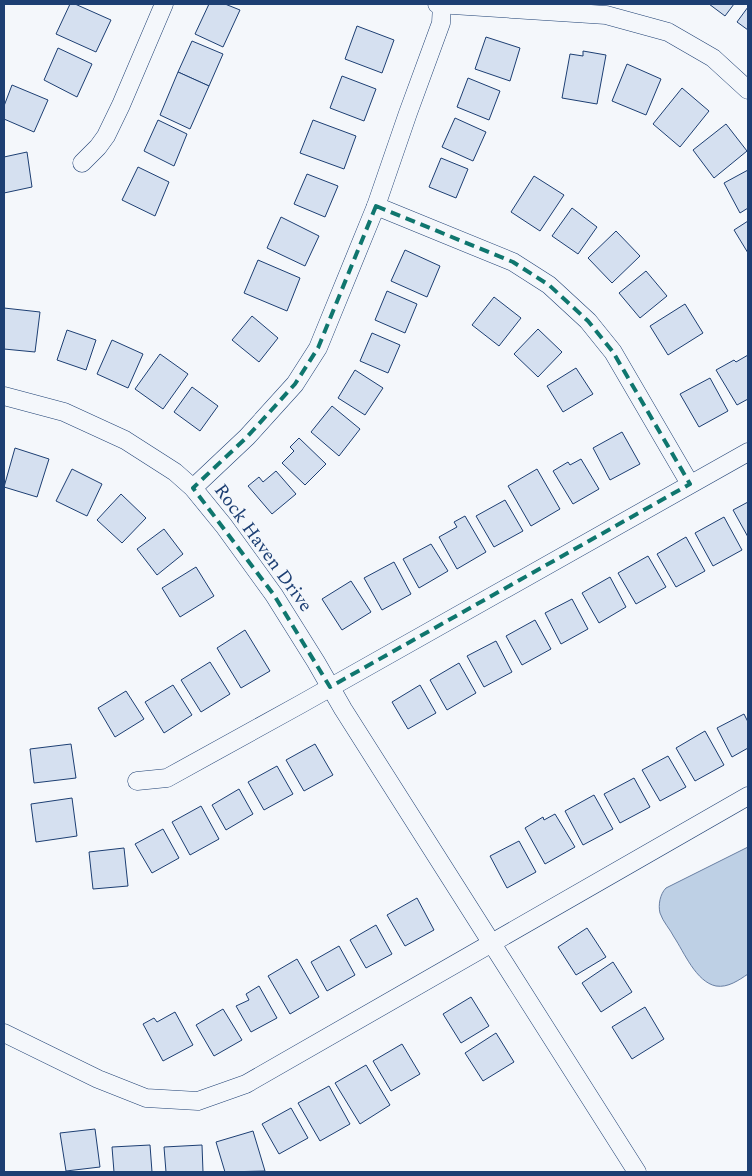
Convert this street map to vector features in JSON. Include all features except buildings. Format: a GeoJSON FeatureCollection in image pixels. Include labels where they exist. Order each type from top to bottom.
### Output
{"type":"FeatureCollection","features":[{"type":"Feature","properties":{"kind":"street"},"geometry":{"type":"LineString","coordinates":[[82,163],[106,136],[164,4]]}},
{"type":"Feature","properties":{"kind":"street"},"geometry":{"type":"LineString","coordinates":[[193,488],[248,438],[295,384],[318,348],[376,206],[441,23],[440,4],[606,15],[668,32],[713,58],[748,90]]}},
{"type":"Feature","properties":{"kind":"street"},"geometry":{"type":"LineString","coordinates":[[376,206],[513,262],[549,285],[588,321],[613,352],[690,484]]}},
{"type":"Feature","properties":{"kind":"street","name":"Rock Haven Drive"},"geometry":{"type":"LineString","coordinates":[[4,396],[64,412],[126,440],[175,472],[193,488],[224,526],[274,595],[330,687],[637,1172]]}},
{"type":"Feature","properties":{"kind":"street"},"geometry":{"type":"LineString","coordinates":[[137,781],[166,778],[748,452]]}},
{"type":"Feature","properties":{"kind":"street"},"geometry":{"type":"LineString","coordinates":[[4,1033],[98,1079],[146,1098],[198,1101],[246,1084],[748,796]]}},
{"type":"Feature","properties":{"kind":"highlighted area"},"geometry":{"type":"Polygon","coordinates":[[[376,206],[513,262],[549,285],[588,321],[613,352],[690,484],[330,687],[274,595],[193,488],[247,437],[295,384],[318,348],[376,206]]]}},
{"type":"Feature","properties":{"kind":"water"},"geometry":{"type":"Polygon","coordinates":[[[748,847],[748,974],[729,985],[716,986],[702,979],[691,966],[661,916],[659,910],[660,900],[666,888],[748,847]]]}}]}
